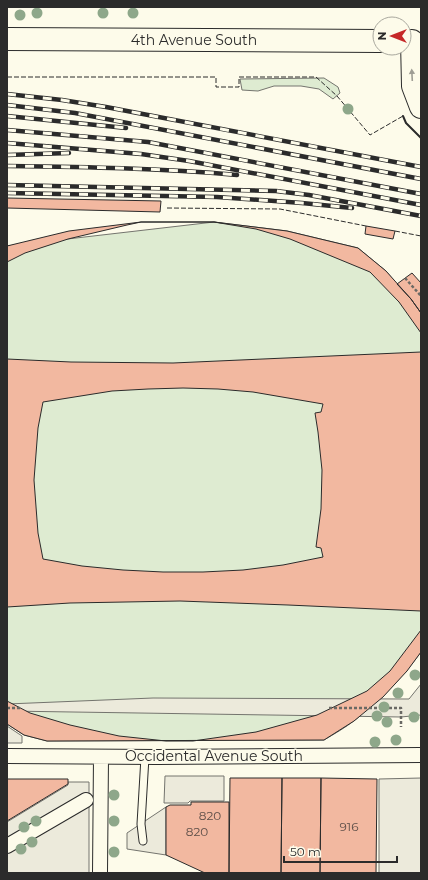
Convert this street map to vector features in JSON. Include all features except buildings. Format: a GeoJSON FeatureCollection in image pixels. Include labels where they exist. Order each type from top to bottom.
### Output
{"type":"FeatureCollection","features":[{"type":"Feature","properties":{"kind":"main road","name":"4th Avenue South"},"geometry":{"type":"LineString","coordinates":[[7,39],[372,41]]}},
{"type":"Feature","properties":{"kind":"main road"},"geometry":{"type":"LineString","coordinates":[[412,41],[413,86],[421,107]]}},
{"type":"Feature","properties":{"kind":"street","name":"Occidental Avenue South"},"geometry":{"type":"LineString","coordinates":[[7,756],[145,757],[421,754]]}},
{"type":"Feature","properties":{"kind":"street"},"geometry":{"type":"LineString","coordinates":[[100,873],[101,757]]}},
{"type":"Feature","properties":{"kind":"street"},"geometry":{"type":"LineString","coordinates":[[7,846],[86,800]]}},
{"type":"Feature","properties":{"kind":"lane"},"geometry":{"type":"LineString","coordinates":[[143,841],[141,824],[145,757]]}},
{"type":"Feature","properties":{"kind":"path"},"geometry":{"type":"LineString","coordinates":[[405,278],[421,296]]}},
{"type":"Feature","properties":{"kind":"path"},"geometry":{"type":"LineString","coordinates":[[7,708],[20,708]]}},
{"type":"Feature","properties":{"kind":"path"},"geometry":{"type":"LineString","coordinates":[[329,708],[401,708],[401,727]]}},
{"type":"Feature","properties":{"kind":"green space"},"geometry":{"type":"Polygon","coordinates":[[[324,78],[338,87],[340,93],[333,99],[319,89],[301,86],[274,86],[258,91],[242,90],[240,79],[324,78]]]}},
{"type":"Feature","properties":{"kind":"green space"},"geometry":{"type":"Polygon","coordinates":[[[214,222],[287,231],[358,248],[386,271],[421,313],[421,652],[382,697],[351,723],[324,740],[47,741],[24,735],[7,724],[7,246],[214,222]]]}},
{"type":"Feature","properties":{"kind":"shaded area"},"geometry":{"type":"Polygon","coordinates":[[[421,684],[421,715],[401,717],[7,711],[7,704],[153,698],[409,699],[421,684]]]}},
{"type":"Feature","properties":{"kind":"shaded area"},"geometry":{"type":"Polygon","coordinates":[[[7,726],[22,736],[22,743],[7,743],[7,726]]]}},
{"type":"Feature","properties":{"kind":"shaded area"},"geometry":{"type":"Polygon","coordinates":[[[165,776],[224,776],[224,801],[164,803],[165,776]]]}},
{"type":"Feature","properties":{"kind":"shaded area"},"geometry":{"type":"Polygon","coordinates":[[[421,778],[421,873],[379,873],[379,779],[421,778]]]}},
{"type":"Feature","properties":{"kind":"shaded area"},"geometry":{"type":"Polygon","coordinates":[[[68,782],[89,782],[89,873],[7,873],[7,822],[68,785],[68,782]]]}},
{"type":"Feature","properties":{"kind":"shaded area"},"geometry":{"type":"Polygon","coordinates":[[[166,807],[166,855],[127,849],[127,833],[166,807]]]}},
{"type":"Feature","properties":{"kind":"railway"},"geometry":{"type":"LineString","coordinates":[[7,94],[62,100],[106,107],[421,167]]}},
{"type":"Feature","properties":{"kind":"railway"},"geometry":{"type":"LineString","coordinates":[[7,105],[75,113],[421,179]]}},
{"type":"Feature","properties":{"kind":"railway"},"geometry":{"type":"LineString","coordinates":[[7,116],[126,128]]}},
{"type":"Feature","properties":{"kind":"railway"},"geometry":{"type":"LineString","coordinates":[[7,130],[148,142],[421,194]]}},
{"type":"Feature","properties":{"kind":"railway"},"geometry":{"type":"LineString","coordinates":[[7,143],[141,154],[189,161],[421,205]]}},
{"type":"Feature","properties":{"kind":"railway"},"geometry":{"type":"LineString","coordinates":[[7,155],[69,153]]}},
{"type":"Feature","properties":{"kind":"railway"},"geometry":{"type":"LineString","coordinates":[[7,166],[151,169],[237,175]]}},
{"type":"Feature","properties":{"kind":"railway"},"geometry":{"type":"LineString","coordinates":[[7,185],[276,191],[309,195],[421,216]]}},
{"type":"Feature","properties":{"kind":"railway"},"geometry":{"type":"LineString","coordinates":[[7,193],[217,197],[352,208]]}},
{"type":"Feature","properties":{"kind":"fence"},"geometry":{"type":"LineString","coordinates":[[7,77],[216,77],[216,87],[239,87],[239,77],[316,77],[337,96],[370,135],[403,116]]}},
{"type":"Feature","properties":{"kind":"fence"},"geometry":{"type":"LineString","coordinates":[[167,208],[280,209],[366,226]]}},
{"type":"Feature","properties":{"kind":"fence"},"geometry":{"type":"LineString","coordinates":[[395,231],[421,236]]}},
{"type":"Feature","properties":{"kind":"wall"},"geometry":{"type":"LineString","coordinates":[[403,116],[406,123],[421,138]]}}]}
